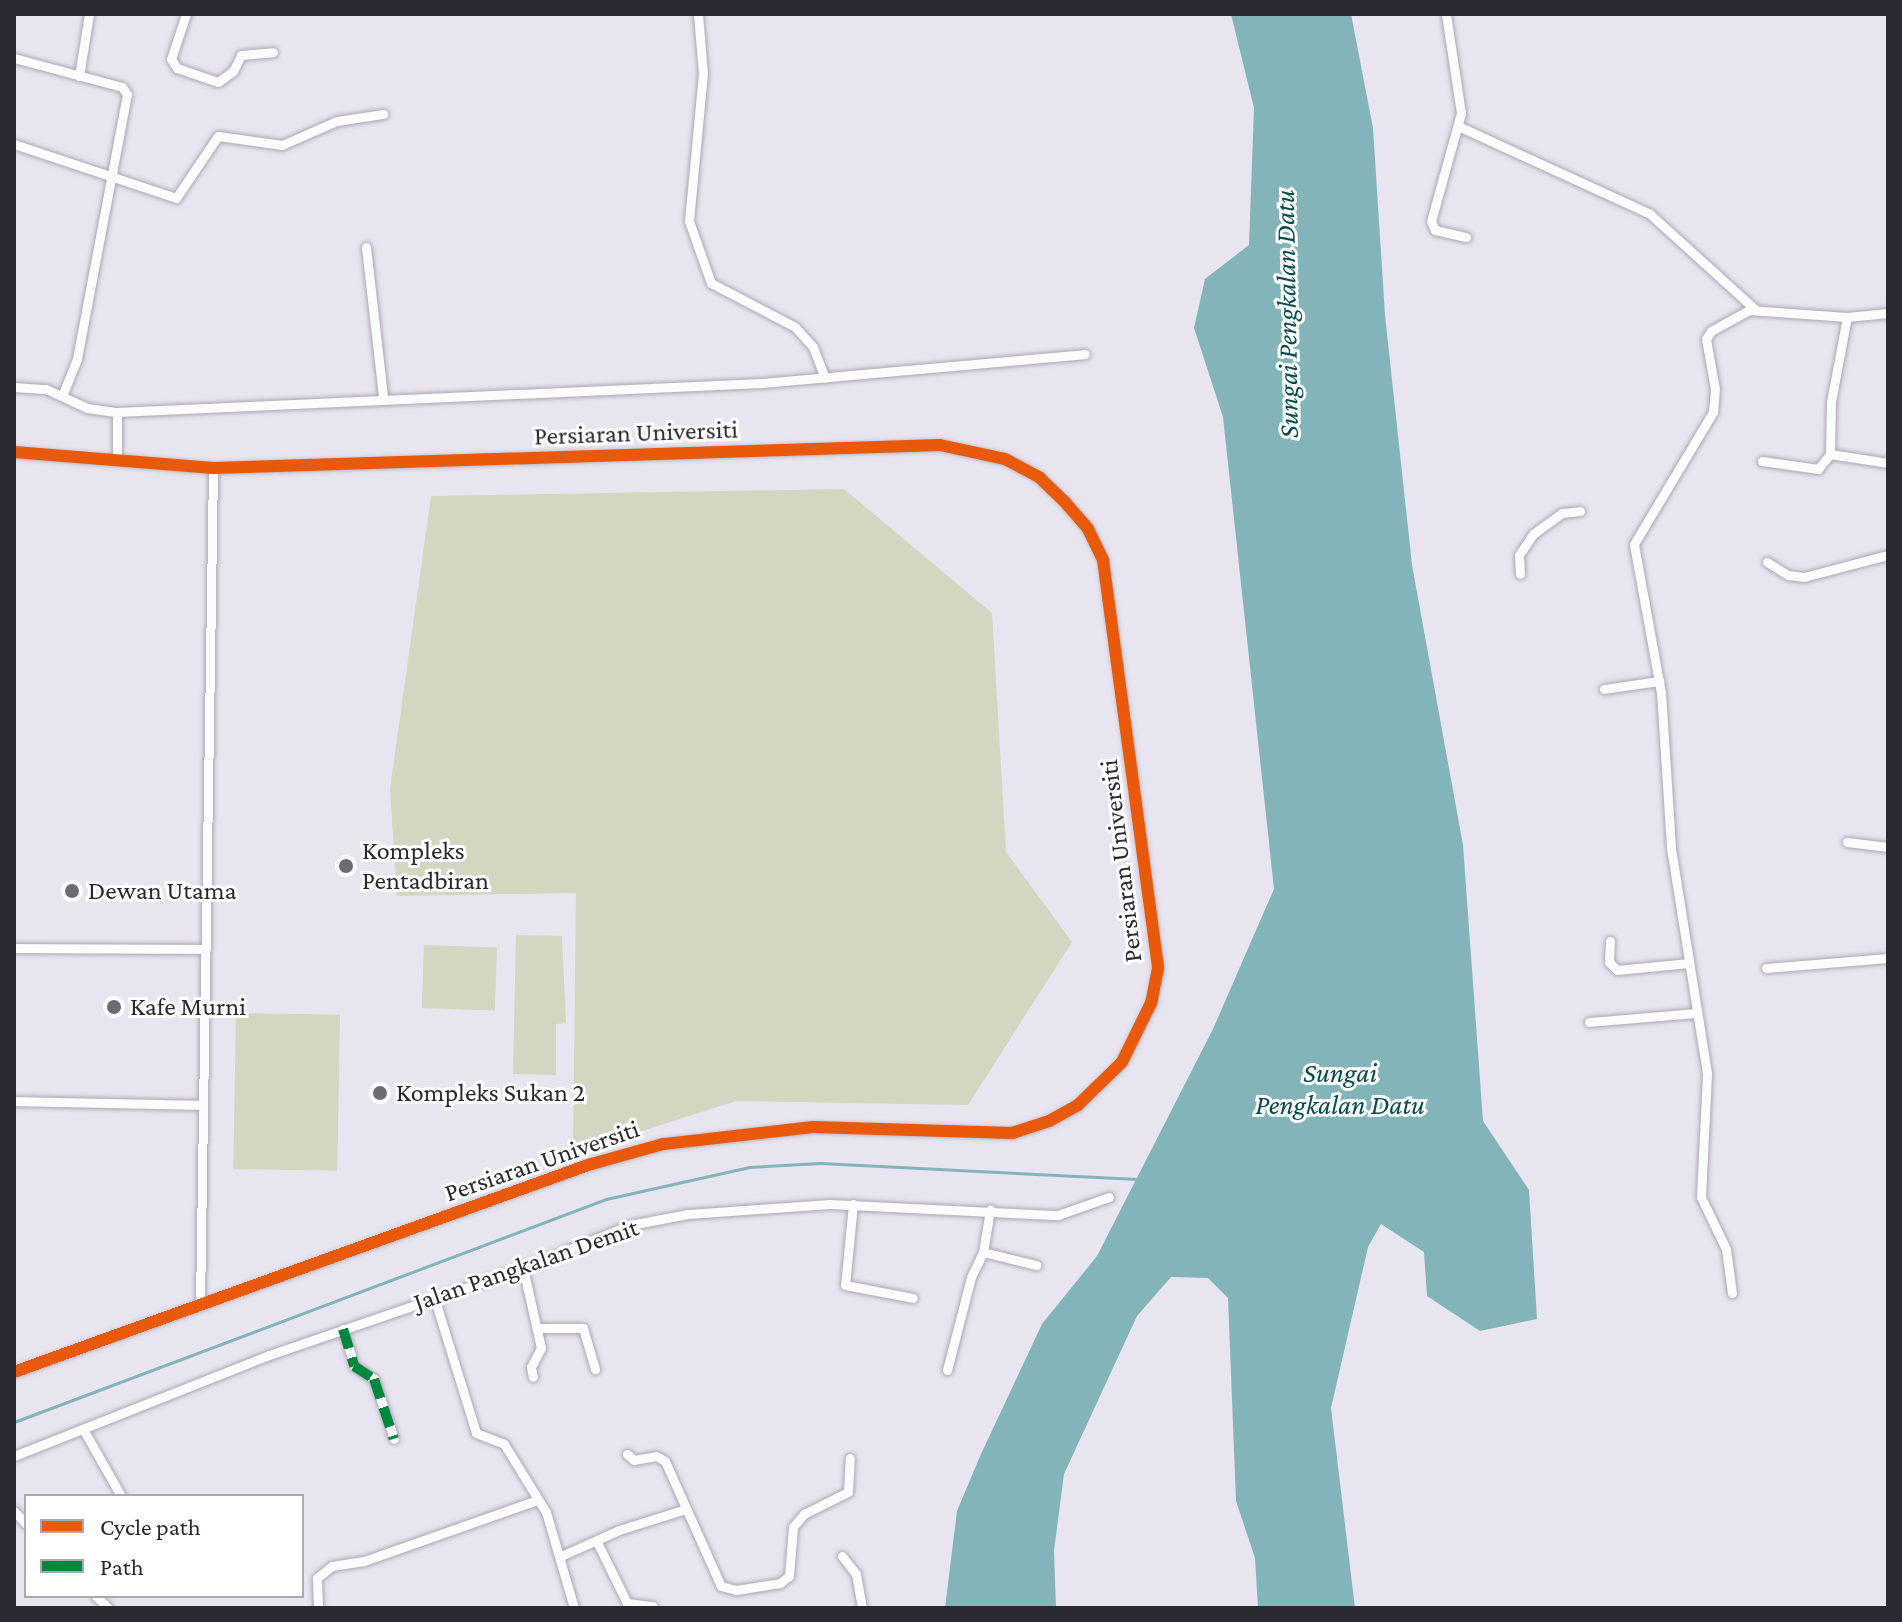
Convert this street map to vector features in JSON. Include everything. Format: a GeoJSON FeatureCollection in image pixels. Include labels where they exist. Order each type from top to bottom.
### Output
{"type":"FeatureCollection","features":[{"type":"Feature","properties":{"kind":"street"},"geometry":{"type":"LineString","coordinates":[[79,76],[89,14]]}},
{"type":"Feature","properties":{"kind":"street"},"geometry":{"type":"LineString","coordinates":[[186,14],[172,55],[177,68],[218,82],[233,71],[241,55],[273,52]]}},
{"type":"Feature","properties":{"kind":"street"},"geometry":{"type":"LineString","coordinates":[[698,14],[703,73],[689,221],[711,283],[795,327],[813,347],[825,378]]}},
{"type":"Feature","properties":{"kind":"street"},"geometry":{"type":"LineString","coordinates":[[1446,14],[1447,44],[1460,80],[1458,126],[1431,221],[1435,230],[1466,237]]}},
{"type":"Feature","properties":{"kind":"street"},"geometry":{"type":"LineString","coordinates":[[14,58],[126,92],[77,359],[62,396]]}},
{"type":"Feature","properties":{"kind":"street"},"geometry":{"type":"LineString","coordinates":[[14,144],[111,172],[176,198],[218,136],[282,145],[337,121],[383,114]]}},
{"type":"Feature","properties":{"kind":"street"},"geometry":{"type":"LineString","coordinates":[[1458,126],[1650,214],[1756,310]]}},
{"type":"Feature","properties":{"kind":"street"},"geometry":{"type":"LineString","coordinates":[[366,247],[383,396]]}},
{"type":"Feature","properties":{"kind":"street"},"geometry":{"type":"LineString","coordinates":[[1732,1293],[1726,1249],[1701,1197],[1707,1073],[1671,847],[1659,681],[1635,574],[1634,544],[1713,412],[1715,389],[1706,339],[1718,324],[1756,310],[1847,317],[1888,313]]}},
{"type":"Feature","properties":{"kind":"street"},"geometry":{"type":"LineString","coordinates":[[1762,461],[1818,469],[1830,454],[1831,402],[1847,317]]}},
{"type":"Feature","properties":{"kind":"street"},"geometry":{"type":"LineString","coordinates":[[14,387],[39,387],[93,410],[117,412],[383,396],[825,378],[1085,354]]}},
{"type":"Feature","properties":{"kind":"street"},"geometry":{"type":"LineString","coordinates":[[117,412],[117,460]]}},
{"type":"Feature","properties":{"kind":"street","name":"Persiaran Universiti"},"geometry":{"type":"LineString","coordinates":[[14,452],[213,468],[940,445],[1005,459],[1040,478],[1064,501],[1088,529],[1103,560],[1158,968],[1151,1003],[1122,1062],[1078,1105],[1049,1121],[1013,1133],[813,1127],[663,1144],[588,1165],[14,1372]]}},
{"type":"Feature","properties":{"kind":"street"},"geometry":{"type":"LineString","coordinates":[[1830,454],[1888,463]]}},
{"type":"Feature","properties":{"kind":"street"},"geometry":{"type":"LineString","coordinates":[[200,1305],[213,468]]}},
{"type":"Feature","properties":{"kind":"street"},"geometry":{"type":"LineString","coordinates":[[1520,574],[1519,555],[1533,534],[1562,513],[1580,511]]}},
{"type":"Feature","properties":{"kind":"street"},"geometry":{"type":"LineString","coordinates":[[1767,562],[1788,575],[1813,577],[1888,555]]}},
{"type":"Feature","properties":{"kind":"street"},"geometry":{"type":"LineString","coordinates":[[1604,689],[1659,681]]}},
{"type":"Feature","properties":{"kind":"street"},"geometry":{"type":"LineString","coordinates":[[1847,842],[1888,847]]}},
{"type":"Feature","properties":{"kind":"street"},"geometry":{"type":"LineString","coordinates":[[1610,941],[1609,962],[1617,970],[1689,963]]}},
{"type":"Feature","properties":{"kind":"street"},"geometry":{"type":"LineString","coordinates":[[14,948],[206,949]]}},
{"type":"Feature","properties":{"kind":"street"},"geometry":{"type":"LineString","coordinates":[[1766,968],[1888,958]]}},
{"type":"Feature","properties":{"kind":"street"},"geometry":{"type":"LineString","coordinates":[[1589,1022],[1697,1013]]}},
{"type":"Feature","properties":{"kind":"street"},"geometry":{"type":"LineString","coordinates":[[14,1101],[203,1105]]}},
{"type":"Feature","properties":{"kind":"street","name":"Jalan Pangkalan Demit"},"geometry":{"type":"LineString","coordinates":[[14,1456],[343,1329],[523,1268],[630,1225],[688,1214],[853,1204],[1058,1215],[1109,1197]]}},
{"type":"Feature","properties":{"kind":"street"},"geometry":{"type":"LineString","coordinates":[[853,1204],[845,1285],[913,1298]]}},
{"type":"Feature","properties":{"kind":"street"},"geometry":{"type":"LineString","coordinates":[[947,1370],[973,1269],[983,1252],[990,1210]]}},
{"type":"Feature","properties":{"kind":"street"},"geometry":{"type":"LineString","coordinates":[[983,1252],[1036,1265]]}},
{"type":"Feature","properties":{"kind":"street"},"geometry":{"type":"LineString","coordinates":[[523,1268],[541,1351],[531,1367],[533,1377]]}},
{"type":"Feature","properties":{"kind":"street"},"geometry":{"type":"LineString","coordinates":[[434,1297],[476,1433],[504,1444],[537,1500],[561,1556],[574,1608]]}},
{"type":"Feature","properties":{"kind":"street"},"geometry":{"type":"LineString","coordinates":[[537,1328],[583,1328],[595,1369]]}},
{"type":"Feature","properties":{"kind":"street"},"geometry":{"type":"LineString","coordinates":[[343,1329],[354,1366],[374,1379],[394,1439]]}},
{"type":"Feature","properties":{"kind":"street"},"geometry":{"type":"LineString","coordinates":[[83,1429],[120,1494]]}},
{"type":"Feature","properties":{"kind":"street"},"geometry":{"type":"LineString","coordinates":[[627,1454],[634,1460],[660,1457],[721,1586],[736,1590],[780,1583],[789,1576],[797,1520],[848,1492],[850,1458]]}},
{"type":"Feature","properties":{"kind":"street"},"geometry":{"type":"LineString","coordinates":[[318,1608],[317,1578],[332,1566],[364,1561],[537,1500]]}},
{"type":"Feature","properties":{"kind":"street"},"geometry":{"type":"LineString","coordinates":[[561,1556],[619,1530],[686,1509]]}},
{"type":"Feature","properties":{"kind":"street"},"geometry":{"type":"LineString","coordinates":[[597,1542],[627,1603],[653,1606]]}},
{"type":"Feature","properties":{"kind":"street"},"geometry":{"type":"LineString","coordinates":[[842,1556],[856,1574],[862,1608]]}},
{"type":"Feature","properties":{"kind":"green space"},"geometry":{"type":"Polygon","coordinates":[[[844,489],[992,613],[1006,852],[1072,942],[968,1105],[736,1101],[573,1153],[576,893],[397,896],[390,789],[431,496],[844,489]]]}},
{"type":"Feature","properties":{"kind":"green space"},"geometry":{"type":"Polygon","coordinates":[[[516,935],[562,936],[566,1023],[556,1024],[556,1075],[513,1074],[516,935]]]}},
{"type":"Feature","properties":{"kind":"green space"},"geometry":{"type":"Polygon","coordinates":[[[424,945],[497,948],[495,1011],[422,1008],[424,945]]]}},
{"type":"Feature","properties":{"kind":"green space"},"geometry":{"type":"Polygon","coordinates":[[[236,1013],[340,1015],[337,1171],[233,1169],[236,1013]]]}},
{"type":"Feature","properties":{"kind":"water","name":"Sungai Pengkalan Datu"},"geometry":{"type":"Polygon","coordinates":[[[1231,14],[1351,14],[1373,128],[1385,315],[1412,565],[1463,845],[1483,1121],[1529,1190],[1537,1319],[1480,1331],[1427,1296],[1424,1252],[1381,1224],[1368,1247],[1331,1408],[1355,1608],[1258,1608],[1255,1558],[1236,1501],[1228,1298],[1208,1278],[1171,1277],[1137,1316],[1064,1474],[1054,1551],[1056,1608],[945,1608],[957,1511],[981,1454],[1042,1324],[1097,1256],[1213,1029],[1274,889],[1223,417],[1194,328],[1205,279],[1249,245],[1254,108],[1231,14]]]}},
{"type":"Feature","properties":{"kind":"waterway"},"geometry":{"type":"LineString","coordinates":[[14,1422],[606,1199],[749,1167],[820,1163],[1138,1179]]}},
{"type":"Feature","properties":{"kind":"marked path"},"geometry":{"type":"LineString","coordinates":[[343,1329],[354,1366],[374,1379],[394,1439]]}},
{"type":"Feature","properties":{"kind":"cycle path"},"geometry":{"type":"LineString","coordinates":[[14,452],[213,468],[940,445],[1005,459],[1040,478],[1064,501],[1088,529],[1103,560],[1158,968],[1151,1003],[1122,1062],[1078,1105],[1049,1121],[1013,1133],[813,1127],[663,1144],[588,1165],[14,1372]]}},
{"type":"Feature","properties":{"kind":"place","name":"Kompleks Pentadbiran"},"geometry":{"type":"Point","coordinates":[346,866]}},
{"type":"Feature","properties":{"kind":"place","name":"Dewan Utama"},"geometry":{"type":"Point","coordinates":[72,891]}},
{"type":"Feature","properties":{"kind":"place","name":"Kafe Murni"},"geometry":{"type":"Point","coordinates":[114,1007]}},
{"type":"Feature","properties":{"kind":"place","name":"Kompleks Sukan 2"},"geometry":{"type":"Point","coordinates":[380,1093]}}]}
